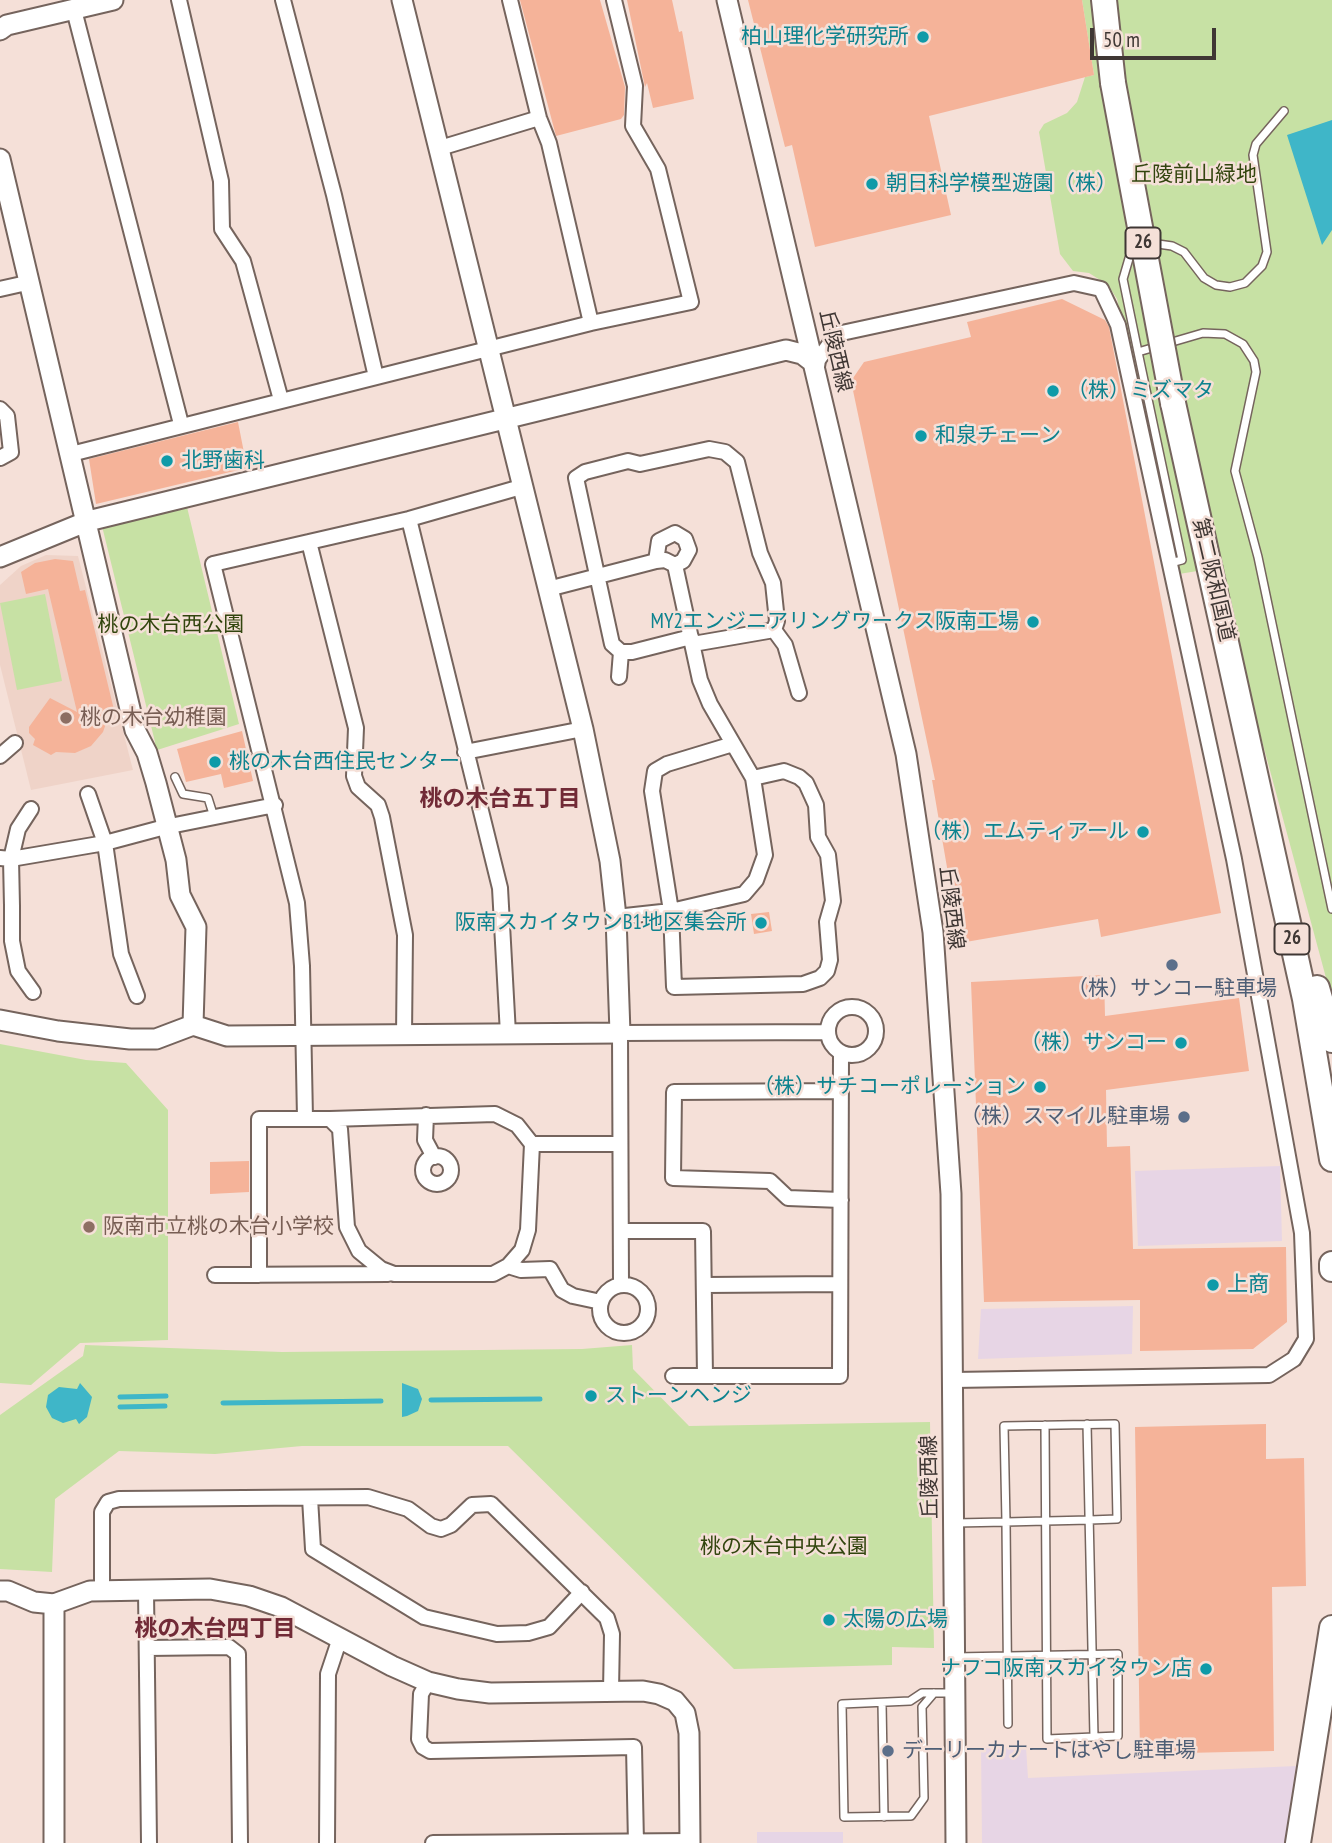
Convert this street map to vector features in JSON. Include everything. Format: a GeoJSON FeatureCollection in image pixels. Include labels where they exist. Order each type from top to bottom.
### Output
{"type":"FeatureCollection","features":[{"type":"Feature","properties":{"kind":"highway","name":"第二阪和国道"},"geometry":{"type":"LineString","coordinates":[[1104,0],[1113,83],[1173,403],[1305,999],[1332,1159]]}},
{"type":"Feature","properties":{"kind":"highway","name":"26"},"geometry":{"type":"LineString","coordinates":[[1245,720],[1332,1040]]}},
{"type":"Feature","properties":{"kind":"highway"},"geometry":{"type":"LineString","coordinates":[[1298,1843],[1329,1663],[1332,1628]]}},
{"type":"Feature","properties":{"kind":"street"},"geometry":{"type":"LineString","coordinates":[[0,30],[7,25],[113,0]]}},
{"type":"Feature","properties":{"kind":"street"},"geometry":{"type":"LineString","coordinates":[[179,0],[221,181],[222,229],[243,261],[281,400]]}},
{"type":"Feature","properties":{"kind":"street"},"geometry":{"type":"LineString","coordinates":[[283,0],[334,195],[376,377]]}},
{"type":"Feature","properties":{"kind":"street"},"geometry":{"type":"LineString","coordinates":[[402,0],[583,729],[610,861],[616,918],[620,1033],[621,1285]]}},
{"type":"Feature","properties":{"kind":"street"},"geometry":{"type":"LineString","coordinates":[[510,0],[539,118],[549,143],[591,323]]}},
{"type":"Feature","properties":{"kind":"street"},"geometry":{"type":"LineString","coordinates":[[71,454],[181,424],[488,351],[591,323],[691,302],[658,169],[634,126],[635,86],[614,0]]}},
{"type":"Feature","properties":{"kind":"street","name":"丘陵西線"},"geometry":{"type":"LineString","coordinates":[[727,0],[906,754],[933,932],[951,1194],[956,1843]]}},
{"type":"Feature","properties":{"kind":"street"},"geometry":{"type":"LineString","coordinates":[[74,10],[181,424]]}},
{"type":"Feature","properties":{"kind":"street"},"geometry":{"type":"LineString","coordinates":[[440,148],[539,118]]}},
{"type":"Feature","properties":{"kind":"street"},"geometry":{"type":"LineString","coordinates":[[0,159],[88,521],[135,730],[147,753],[176,860],[180,895],[196,927],[193,1025]]}},
{"type":"Feature","properties":{"kind":"street"},"geometry":{"type":"LineString","coordinates":[[0,289],[31,282]]}},
{"type":"Feature","properties":{"kind":"street"},"geometry":{"type":"LineString","coordinates":[[0,558],[88,521],[786,350],[802,354],[815,364],[837,334],[1074,284],[1101,289],[1118,325],[1234,859],[1302,1233],[1306,1339],[1294,1359],[1269,1375],[953,1380]]}},
{"type":"Feature","properties":{"kind":"street"},"geometry":{"type":"LineString","coordinates":[[0,410],[7,416],[11,452],[0,458]]}},
{"type":"Feature","properties":{"kind":"street"},"geometry":{"type":"LineString","coordinates":[[774,630],[621,652],[612,644],[576,478],[585,472],[628,461],[640,464],[709,449],[725,452],[737,461],[760,553],[773,583],[777,606],[774,630],[785,645],[799,693]]}},
{"type":"Feature","properties":{"kind":"street"},"geometry":{"type":"LineString","coordinates":[[305,1118],[297,904],[275,805],[213,564],[409,519],[521,487]]}},
{"type":"Feature","properties":{"kind":"street"},"geometry":{"type":"LineString","coordinates":[[409,519],[500,888],[508,1034]]}},
{"type":"Feature","properties":{"kind":"street"},"geometry":{"type":"LineString","coordinates":[[656,561],[659,541],[675,533],[685,539],[689,551],[682,561],[675,565]]}},
{"type":"Feature","properties":{"kind":"street"},"geometry":{"type":"LineString","coordinates":[[309,542],[356,728],[354,776],[358,787],[378,805],[382,817],[405,935],[404,1036]]}},
{"type":"Feature","properties":{"kind":"street"},"geometry":{"type":"LineString","coordinates":[[548,589],[656,561],[665,560],[675,565]]}},
{"type":"Feature","properties":{"kind":"street"},"geometry":{"type":"LineString","coordinates":[[616,918],[671,911],[744,894],[756,880],[765,855],[753,778],[700,680],[675,565]]}},
{"type":"Feature","properties":{"kind":"street"},"geometry":{"type":"LineString","coordinates":[[619,677],[621,652]]}},
{"type":"Feature","properties":{"kind":"street"},"geometry":{"type":"LineString","coordinates":[[466,752],[583,729]]}},
{"type":"Feature","properties":{"kind":"street"},"geometry":{"type":"LineString","coordinates":[[0,756],[15,743]]}},
{"type":"Feature","properties":{"kind":"street"},"geometry":{"type":"LineString","coordinates":[[733,744],[667,764],[655,771],[652,791],[671,911],[674,987],[803,984],[820,978],[827,971],[830,960],[827,922],[833,901],[828,855],[818,837],[816,805],[806,783],[799,777],[784,771],[753,778]]}},
{"type":"Feature","properties":{"kind":"street"},"geometry":{"type":"LineString","coordinates":[[88,794],[105,843],[121,954],[137,996]]}},
{"type":"Feature","properties":{"kind":"street"},"geometry":{"type":"LineString","coordinates":[[6,858],[105,843],[165,827],[275,805]]}},
{"type":"Feature","properties":{"kind":"street"},"geometry":{"type":"LineString","coordinates":[[31,809],[18,829],[6,858],[12,941],[18,971],[33,992]]}},
{"type":"Feature","properties":{"kind":"street"},"geometry":{"type":"LineString","coordinates":[[673,1376],[840,1377],[841,1053],[830,1040],[828,1032],[834,1016],[848,1007],[863,1010],[872,1017],[876,1034],[872,1045],[858,1055],[841,1053]]}},
{"type":"Feature","properties":{"kind":"street"},"geometry":{"type":"LineString","coordinates":[[0,1020],[130,1040],[156,1039],[193,1025],[227,1036],[304,1038],[828,1032]]}},
{"type":"Feature","properties":{"kind":"street"},"geometry":{"type":"LineString","coordinates":[[841,1091],[674,1092],[673,1178],[770,1181],[788,1198],[841,1200]]}},
{"type":"Feature","properties":{"kind":"street"},"geometry":{"type":"LineString","coordinates":[[215,1275],[259,1275],[394,1274],[493,1275],[508,1266],[522,1250],[528,1230],[532,1144],[517,1125],[495,1114],[259,1119],[259,1275]]}},
{"type":"Feature","properties":{"kind":"street"},"geometry":{"type":"LineString","coordinates":[[426,1115],[425,1140],[434,1157]]}},
{"type":"Feature","properties":{"kind":"street"},"geometry":{"type":"LineString","coordinates":[[330,1119],[340,1129],[347,1227],[359,1251],[381,1269],[394,1274]]}},
{"type":"Feature","properties":{"kind":"street"},"geometry":{"type":"LineString","coordinates":[[532,1144],[620,1144]]}},
{"type":"Feature","properties":{"kind":"street"},"geometry":{"type":"LineString","coordinates":[[621,1231],[703,1231],[705,1376]]}},
{"type":"Feature","properties":{"kind":"street"},"geometry":{"type":"LineString","coordinates":[[508,1266],[521,1270],[550,1269],[562,1290],[573,1296],[601,1302]]}},
{"type":"Feature","properties":{"kind":"street"},"geometry":{"type":"LineString","coordinates":[[705,1285],[839,1284]]}},
{"type":"Feature","properties":{"kind":"street"},"geometry":{"type":"LineString","coordinates":[[621,1285],[635,1288],[646,1300],[648,1312],[642,1325],[627,1333],[612,1330],[601,1318],[601,1302],[611,1289],[621,1285]]}},
{"type":"Feature","properties":{"kind":"street"},"geometry":{"type":"LineString","coordinates":[[102,1590],[102,1512],[108,1502],[368,1497],[408,1509],[431,1526],[441,1529],[451,1525],[472,1505],[491,1504],[607,1618],[612,1634],[611,1691]]}},
{"type":"Feature","properties":{"kind":"street"},"geometry":{"type":"LineString","coordinates":[[310,1498],[313,1549],[424,1618],[497,1634],[528,1633],[549,1628],[582,1592]]}},
{"type":"Feature","properties":{"kind":"street"},"geometry":{"type":"LineString","coordinates":[[0,1591],[8,1591],[34,1602],[54,1604],[90,1591],[210,1589],[249,1596],[281,1607],[428,1682],[490,1693],[611,1691],[659,1694],[675,1702],[685,1713],[689,1733],[690,1842],[433,1843]]}},
{"type":"Feature","properties":{"kind":"street"},"geometry":{"type":"LineString","coordinates":[[146,1590],[149,1843]]}},
{"type":"Feature","properties":{"kind":"street"},"geometry":{"type":"LineString","coordinates":[[54,1604],[54,1843]]}},
{"type":"Feature","properties":{"kind":"street"},"geometry":{"type":"LineString","coordinates":[[327,1843],[328,1674],[340,1638]]}},
{"type":"Feature","properties":{"kind":"street"},"geometry":{"type":"LineString","coordinates":[[147,1648],[229,1647],[238,1654],[240,1843]]}},
{"type":"Feature","properties":{"kind":"street"},"geometry":{"type":"LineString","coordinates":[[428,1682],[421,1694],[419,1739],[423,1747],[430,1751],[634,1747],[636,1842]]}},
{"type":"Feature","properties":{"kind":"lane"},"geometry":{"type":"LineString","coordinates":[[1170,563],[1182,560],[1122,279],[1130,255],[1158,244],[1172,246],[1184,252],[1205,278],[1216,285],[1230,287],[1245,283],[1262,266],[1267,252],[1253,155],[1256,144],[1284,111]]}},
{"type":"Feature","properties":{"kind":"lane"},"geometry":{"type":"LineString","coordinates":[[1138,352],[1214,332],[1242,344],[1254,361],[1256,372],[1235,471],[1258,557],[1332,909]]}},
{"type":"Feature","properties":{"kind":"lane"},"geometry":{"type":"LineString","coordinates":[[176,777],[183,794],[208,798],[214,817]]}},
{"type":"Feature","properties":{"kind":"lane"},"geometry":{"type":"LineString","coordinates":[[1087,1424],[1094,1737]]}},
{"type":"Feature","properties":{"kind":"lane"},"geometry":{"type":"LineString","coordinates":[[953,1523],[1006,1522],[1090,1520],[1117,1520],[1115,1424],[1004,1426],[1006,1522],[1008,1724]]}},
{"type":"Feature","properties":{"kind":"lane"},"geometry":{"type":"LineString","coordinates":[[954,1657],[1046,1656],[1118,1654],[1118,1736],[1046,1739],[1046,1656],[1046,1521],[1045,1425]]}},
{"type":"Feature","properties":{"kind":"lane"},"geometry":{"type":"LineString","coordinates":[[934,1693],[922,1707],[924,1798],[911,1816],[844,1817],[842,1704],[910,1702],[922,1693],[934,1693],[955,1693]]}},
{"type":"Feature","properties":{"kind":"lane"},"geometry":{"type":"LineString","coordinates":[[882,1703],[884,1817]]}},
{"type":"Feature","properties":{"kind":"shaded area","name":"桃の木台幼稚園"},"geometry":{"type":"Polygon","coordinates":[[[46,555],[78,556],[133,770],[31,790],[0,665],[0,585],[21,566],[46,555]]]}},
{"type":"Feature","properties":{"kind":"shaded area"},"geometry":{"type":"Polygon","coordinates":[[[1280,1166],[1282,1241],[1138,1246],[1135,1171],[1280,1166]]]}},
{"type":"Feature","properties":{"kind":"shaded area"},"geometry":{"type":"Polygon","coordinates":[[[1133,1306],[1132,1354],[978,1359],[981,1309],[1133,1306]]]}},
{"type":"Feature","properties":{"kind":"shaded area"},"geometry":{"type":"Polygon","coordinates":[[[981,1746],[1026,1747],[1028,1778],[1296,1766],[1285,1843],[982,1843],[981,1746]]]}},
{"type":"Feature","properties":{"kind":"shaded area"},"geometry":{"type":"Polygon","coordinates":[[[757,1832],[843,1832],[843,1843],[757,1843],[757,1832]]]}},
{"type":"Feature","properties":{"kind":"green space","name":"丘陵前山緑地"},"geometry":{"type":"Polygon","coordinates":[[[1082,0],[1332,0],[1332,1000],[1255,715],[1222,567],[1179,574],[1117,299],[1108,285],[1089,273],[1073,271],[1060,254],[1039,132],[1044,124],[1067,113],[1077,102],[1085,77],[1094,75],[1082,0]]]}},
{"type":"Feature","properties":{"kind":"green space","name":"桃の木台西公園"},"geometry":{"type":"Polygon","coordinates":[[[187,507],[239,724],[154,751],[155,742],[102,526],[187,507]]]}},
{"type":"Feature","properties":{"kind":"green space"},"geometry":{"type":"Polygon","coordinates":[[[45,594],[62,681],[17,690],[0,603],[45,594]]]}},
{"type":"Feature","properties":{"kind":"green space","name":"阪南市立桃の木台小学校"},"geometry":{"type":"Polygon","coordinates":[[[0,1044],[86,1060],[126,1063],[168,1110],[168,1340],[80,1343],[31,1385],[0,1383],[0,1044]]]}},
{"type":"Feature","properties":{"kind":"green space","name":"桃の木台中央公園"},"geometry":{"type":"Polygon","coordinates":[[[85,1345],[282,1352],[582,1349],[632,1345],[633,1369],[689,1426],[930,1422],[934,1648],[892,1647],[892,1665],[734,1669],[508,1446],[302,1446],[215,1454],[119,1451],[55,1499],[52,1572],[0,1569],[0,1415],[83,1356],[85,1345]]]}},
{"type":"Feature","properties":{"kind":"water"},"geometry":{"type":"Polygon","coordinates":[[[1332,120],[1332,230],[1322,245],[1287,135],[1332,120]]]}},
{"type":"Feature","properties":{"kind":"water"},"geometry":{"type":"Polygon","coordinates":[[[80,1383],[92,1397],[87,1417],[79,1424],[76,1419],[63,1423],[52,1418],[46,1407],[48,1395],[59,1387],[77,1389],[80,1383]]]}},
{"type":"Feature","properties":{"kind":"water"},"geometry":{"type":"Polygon","coordinates":[[[402,1383],[418,1389],[422,1399],[418,1411],[402,1417],[402,1383]]]}},
{"type":"Feature","properties":{"kind":"building"},"geometry":{"type":"Polygon","coordinates":[[[520,0],[600,0],[625,87],[624,115],[621,119],[556,136],[520,0]]]}},
{"type":"Feature","properties":{"kind":"building"},"geometry":{"type":"Polygon","coordinates":[[[627,0],[672,0],[679,32],[682,31],[694,99],[653,108],[647,83],[645,87],[627,0]]]}},
{"type":"Feature","properties":{"kind":"building","name":"柏山理化学研究所"},"geometry":{"type":"Polygon","coordinates":[[[748,0],[1082,0],[1094,75],[929,116],[951,215],[815,247],[792,145],[785,147],[748,0]]]}},
{"type":"Feature","properties":{"kind":"building"},"geometry":{"type":"Polygon","coordinates":[[[1062,299],[1105,320],[1109,327],[1221,913],[1101,937],[1098,919],[960,943],[932,780],[935,780],[851,381],[864,362],[971,337],[967,322],[1062,299]]]}},
{"type":"Feature","properties":{"kind":"building","name":"北野歯科"},"geometry":{"type":"Polygon","coordinates":[[[238,422],[247,468],[96,504],[89,459],[238,422]]]}},
{"type":"Feature","properties":{"kind":"building"},"geometry":{"type":"Polygon","coordinates":[[[55,559],[73,561],[80,591],[85,590],[115,714],[109,715],[103,732],[91,746],[75,753],[56,752],[51,755],[33,745],[35,739],[29,733],[29,727],[50,698],[77,712],[48,589],[26,594],[21,572],[35,563],[55,559]]]}},
{"type":"Feature","properties":{"kind":"building","name":"桃の木台西住民センター"},"geometry":{"type":"Polygon","coordinates":[[[242,731],[253,781],[224,788],[221,774],[186,782],[177,749],[242,731]]]}},
{"type":"Feature","properties":{"kind":"building","name":"阪南スカイタウンB1地区集会所"},"geometry":{"type":"Polygon","coordinates":[[[769,912],[772,931],[754,934],[751,914],[769,912]]]}},
{"type":"Feature","properties":{"kind":"building","name":"（株）サチコーポレーション"},"geometry":{"type":"Polygon","coordinates":[[[1104,975],[1105,1016],[1239,998],[1249,1071],[1106,1090],[1107,1147],[1130,1146],[1133,1249],[1286,1247],[1287,1322],[1253,1349],[1140,1351],[1140,1300],[984,1302],[971,982],[1104,975]]]}},
{"type":"Feature","properties":{"kind":"building"},"geometry":{"type":"Polygon","coordinates":[[[249,1161],[249,1192],[210,1194],[210,1162],[249,1161]]]}},
{"type":"Feature","properties":{"kind":"building","name":"ナフコ阪南スカイタウン店"},"geometry":{"type":"Polygon","coordinates":[[[1266,1424],[1266,1459],[1304,1458],[1306,1586],[1272,1587],[1274,1751],[1140,1754],[1135,1427],[1266,1424]]]}},
{"type":"Feature","properties":{"kind":"waterway"},"geometry":{"type":"LineString","coordinates":[[120,1397],[166,1396]]}},
{"type":"Feature","properties":{"kind":"waterway"},"geometry":{"type":"LineString","coordinates":[[431,1400],[540,1399]]}},
{"type":"Feature","properties":{"kind":"waterway"},"geometry":{"type":"LineString","coordinates":[[223,1403],[381,1401]]}},
{"type":"Feature","properties":{"kind":"waterway"},"geometry":{"type":"LineString","coordinates":[[120,1407],[165,1406]]}},
{"type":"Feature","properties":{"kind":"place","name":"柏山理化学研究所"},"geometry":{"type":"Point","coordinates":[923,37]}},
{"type":"Feature","properties":{"kind":"place","name":"朝日科学模型遊園（株）"},"geometry":{"type":"Point","coordinates":[872,184]}},
{"type":"Feature","properties":{"kind":"place","name":"（株）ミズマタ"},"geometry":{"type":"Point","coordinates":[1053,391]}},
{"type":"Feature","properties":{"kind":"place","name":"和泉チェーン"},"geometry":{"type":"Point","coordinates":[921,436]}},
{"type":"Feature","properties":{"kind":"place","name":"北野歯科"},"geometry":{"type":"Point","coordinates":[167,461]}},
{"type":"Feature","properties":{"kind":"place","name":"MY2エンジニアリングワークス阪南工場"},"geometry":{"type":"Point","coordinates":[1033,622]}},
{"type":"Feature","properties":{"kind":"place","name":"桃の木台幼稚園"},"geometry":{"type":"Point","coordinates":[66,718]}},
{"type":"Feature","properties":{"kind":"place","name":"桃の木台西住民センター"},"geometry":{"type":"Point","coordinates":[215,762]}},
{"type":"Feature","properties":{"kind":"place","name":"（株）エムティアール"},"geometry":{"type":"Point","coordinates":[1143,832]}},
{"type":"Feature","properties":{"kind":"place","name":"阪南スカイタウンB1地区集会所"},"geometry":{"type":"Point","coordinates":[761,923]}},
{"type":"Feature","properties":{"kind":"place","name":"（株）サンコー駐車場"},"geometry":{"type":"Point","coordinates":[1172,965]}},
{"type":"Feature","properties":{"kind":"place","name":"（株）サンコー"},"geometry":{"type":"Point","coordinates":[1181,1043]}},
{"type":"Feature","properties":{"kind":"place","name":"（株）サチコーポレーション"},"geometry":{"type":"Point","coordinates":[1040,1087]}},
{"type":"Feature","properties":{"kind":"place","name":"（株）スマイル駐車場"},"geometry":{"type":"Point","coordinates":[1184,1117]}},
{"type":"Feature","properties":{"kind":"place","name":"阪南市立桃の木台小学校"},"geometry":{"type":"Point","coordinates":[89,1227]}},
{"type":"Feature","properties":{"kind":"place","name":"上商"},"geometry":{"type":"Point","coordinates":[1213,1285]}},
{"type":"Feature","properties":{"kind":"place","name":"ストーンヘンジ"},"geometry":{"type":"Point","coordinates":[591,1396]}},
{"type":"Feature","properties":{"kind":"place","name":"太陽の広場"},"geometry":{"type":"Point","coordinates":[829,1620]}},
{"type":"Feature","properties":{"kind":"place","name":"ナフコ阪南スカイタウン店"},"geometry":{"type":"Point","coordinates":[1206,1669]}},
{"type":"Feature","properties":{"kind":"place","name":"デーリーカナートはやし駐車場"},"geometry":{"type":"Point","coordinates":[888,1751]}},
{"type":"Feature","properties":{"kind":"district","name":"桃の木台五丁目"},"geometry":{"type":"Point","coordinates":[500,799]}},
{"type":"Feature","properties":{"kind":"district","name":"桃の木台四丁目"},"geometry":{"type":"Point","coordinates":[215,1629]}}]}
